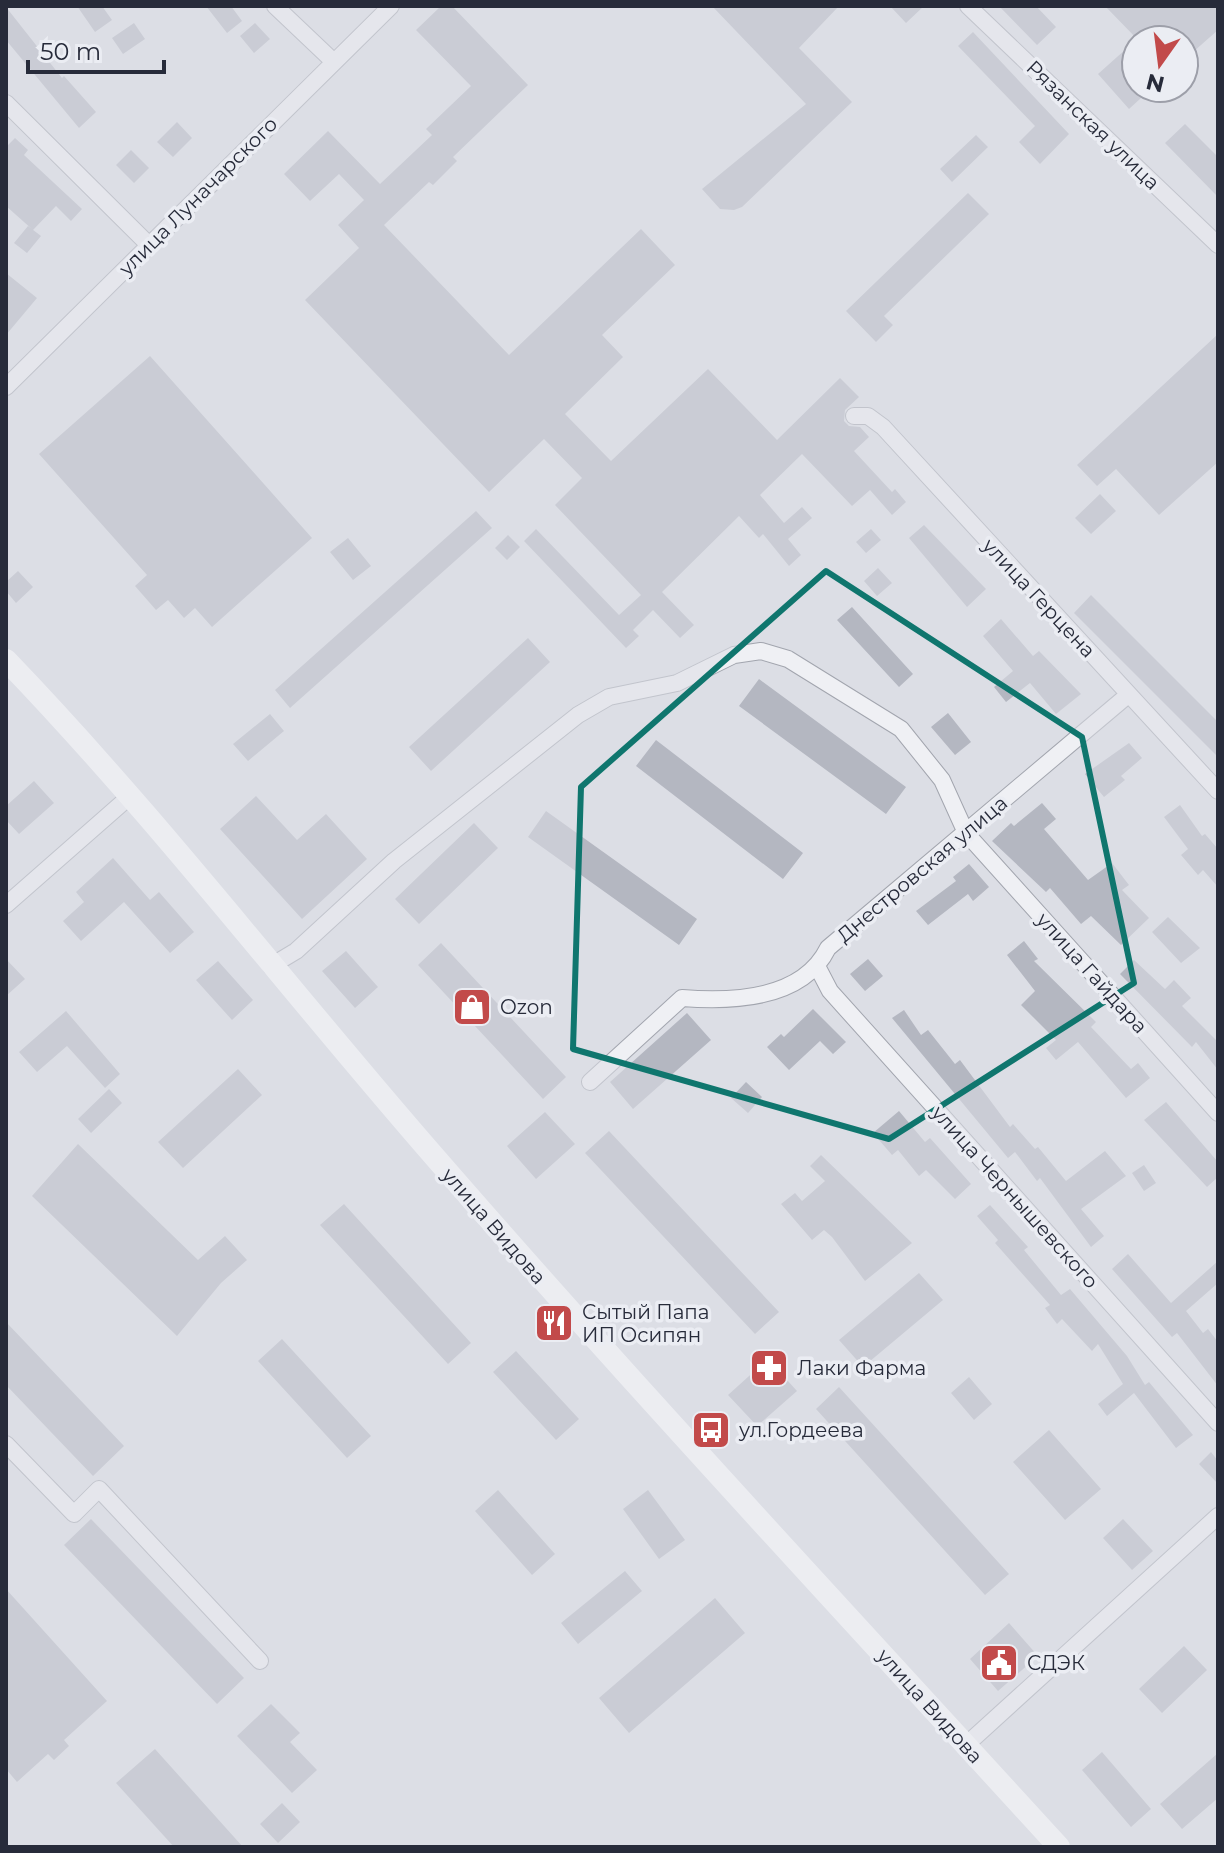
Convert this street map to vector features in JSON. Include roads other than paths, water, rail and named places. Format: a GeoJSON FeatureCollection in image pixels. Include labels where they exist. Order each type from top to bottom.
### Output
{"type":"FeatureCollection","features":[{"type":"Feature","properties":{"kind":"street"},"geometry":{"type":"LineString","coordinates":[[275,6],[334,62]]}},
{"type":"Feature","properties":{"kind":"street","name":"улица Луначарского"},"geometry":{"type":"LineString","coordinates":[[6,387],[391,6]]}},
{"type":"Feature","properties":{"kind":"street","name":"Рязанская улица"},"geometry":{"type":"LineString","coordinates":[[968,6],[1218,245]]}},
{"type":"Feature","properties":{"kind":"street"},"geometry":{"type":"LineString","coordinates":[[6,103],[148,244]]}},
{"type":"Feature","properties":{"kind":"street","name":"улица Герцена"},"geometry":{"type":"LineString","coordinates":[[854,416],[868,416],[883,427],[1218,791]]}},
{"type":"Feature","properties":{"kind":"street","name":"улица Гайдара"},"geometry":{"type":"LineString","coordinates":[[271,966],[296,951],[394,861],[578,715],[609,697],[694,677],[734,655],[761,651],[788,659],[901,729],[942,780],[966,833],[1218,1113]]}},
{"type":"Feature","properties":{"kind":"street","name":"улица Видова"},"geometry":{"type":"LineString","coordinates":[[7,661],[129,797],[551,1292],[1059,1847]]}},
{"type":"Feature","properties":{"kind":"street","name":"Днестровская улица"},"geometry":{"type":"LineString","coordinates":[[590,1082],[682,998],[724,1002],[763,995],[818,968],[828,948],[1128,695]]}},
{"type":"Feature","properties":{"kind":"street"},"geometry":{"type":"LineString","coordinates":[[6,905],[129,797]]}},
{"type":"Feature","properties":{"kind":"street","name":"улица Чернышевского"},"geometry":{"type":"LineString","coordinates":[[818,968],[830,991],[1218,1423]]}},
{"type":"Feature","properties":{"kind":"street"},"geometry":{"type":"LineString","coordinates":[[6,1444],[74,1514],[99,1489],[260,1661]]}},
{"type":"Feature","properties":{"kind":"street"},"geometry":{"type":"LineString","coordinates":[[966,1745],[1218,1516]]}},
{"type":"Feature","properties":{"kind":"place","name":"Ozon"},"geometry":{"type":"Point","coordinates":[472,1007]}},
{"type":"Feature","properties":{"kind":"place","name":"Сытый Папа ИП Осипян"},"geometry":{"type":"Point","coordinates":[554,1323]}},
{"type":"Feature","properties":{"kind":"place","name":"Лаки Фарма"},"geometry":{"type":"Point","coordinates":[769,1368]}},
{"type":"Feature","properties":{"kind":"place","name":"ул.Гордеева"},"geometry":{"type":"Point","coordinates":[711,1430]}},
{"type":"Feature","properties":{"kind":"place","name":"СДЭК"},"geometry":{"type":"Point","coordinates":[999,1663]}}]}
